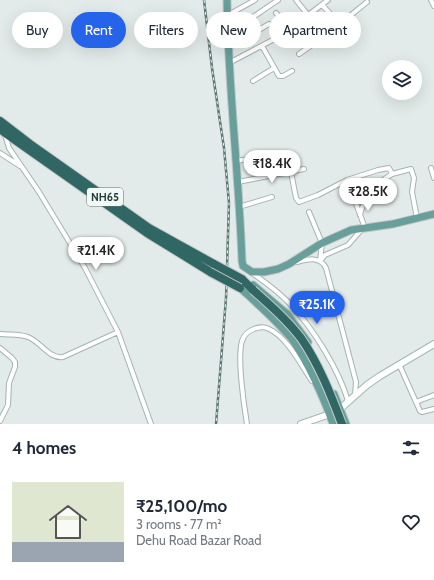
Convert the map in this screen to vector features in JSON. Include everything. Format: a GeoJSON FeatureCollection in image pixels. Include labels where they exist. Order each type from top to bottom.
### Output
{"type":"FeatureCollection","features":[{"type":"Feature","properties":{"kind":"highway","name":"NH65"},"geometry":{"type":"LineString","coordinates":[[2,127],[94,197],[173,250],[240,288],[252,291],[283,317],[301,338],[329,389],[342,424]]}},
{"type":"Feature","properties":{"kind":"highway","name":"NH65"},"geometry":{"type":"LineString","coordinates":[[2,127],[150,228],[242,279],[277,316],[301,347],[319,380],[337,424]]}},
{"type":"Feature","properties":{"kind":"main road"},"geometry":{"type":"LineString","coordinates":[[227,0],[227,12]]}},
{"type":"Feature","properties":{"kind":"main road"},"geometry":{"type":"LineString","coordinates":[[228,48],[243,266],[252,272],[272,271],[289,264],[322,243],[351,230],[364,229],[434,214]]}},
{"type":"Feature","properties":{"kind":"main road"},"geometry":{"type":"LineString","coordinates":[[242,279],[276,304],[302,332],[315,354],[341,408],[346,424]]}},
{"type":"Feature","properties":{"kind":"main road"},"geometry":{"type":"LineString","coordinates":[[240,288],[278,324],[292,340],[308,366],[330,414],[333,424]]}},
{"type":"Feature","properties":{"kind":"street"},"geometry":{"type":"LineString","coordinates":[[234,12],[255,0]]}},
{"type":"Feature","properties":{"kind":"street"},"geometry":{"type":"LineString","coordinates":[[260,12],[278,0]]}},
{"type":"Feature","properties":{"kind":"street"},"geometry":{"type":"LineString","coordinates":[[296,0],[306,12]]}},
{"type":"Feature","properties":{"kind":"street"},"geometry":{"type":"LineString","coordinates":[[312,12],[328,0]]}},
{"type":"Feature","properties":{"kind":"street"},"geometry":{"type":"LineString","coordinates":[[432,0],[434,6]]}},
{"type":"Feature","properties":{"kind":"street"},"geometry":{"type":"LineString","coordinates":[[355,12],[367,2]]}},
{"type":"Feature","properties":{"kind":"street"},"geometry":{"type":"LineString","coordinates":[[322,5],[329,12]]}},
{"type":"Feature","properties":{"kind":"street"},"geometry":{"type":"LineString","coordinates":[[261,29],[269,24]]}},
{"type":"Feature","properties":{"kind":"street"},"geometry":{"type":"LineString","coordinates":[[229,63],[269,42]]}},
{"type":"Feature","properties":{"kind":"street"},"geometry":{"type":"LineString","coordinates":[[262,46],[274,68],[281,77],[292,71]]}},
{"type":"Feature","properties":{"kind":"street"},"geometry":{"type":"LineString","coordinates":[[299,54],[307,48]]}},
{"type":"Feature","properties":{"kind":"street"},"geometry":{"type":"LineString","coordinates":[[253,81],[274,68]]}},
{"type":"Feature","properties":{"kind":"street"},"geometry":{"type":"LineString","coordinates":[[2,127],[9,148],[85,268],[118,332],[151,424]]}},
{"type":"Feature","properties":{"kind":"street"},"geometry":{"type":"LineString","coordinates":[[0,153],[23,168]]}},
{"type":"Feature","properties":{"kind":"street"},"geometry":{"type":"LineString","coordinates":[[236,161],[286,153]]}},
{"type":"Feature","properties":{"kind":"street"},"geometry":{"type":"LineString","coordinates":[[291,172],[296,198],[299,202],[318,195],[347,180],[378,170],[389,168],[392,174]]}},
{"type":"Feature","properties":{"kind":"street"},"geometry":{"type":"LineString","coordinates":[[431,168],[434,178]]}},
{"type":"Feature","properties":{"kind":"street"},"geometry":{"type":"LineString","coordinates":[[238,182],[304,169]]}},
{"type":"Feature","properties":{"kind":"street"},"geometry":{"type":"LineString","coordinates":[[360,215],[373,190],[392,174],[411,170],[414,178],[412,192],[417,218]]}},
{"type":"Feature","properties":{"kind":"street"},"geometry":{"type":"LineString","coordinates":[[239,208],[272,197]]}},
{"type":"Feature","properties":{"kind":"street"},"geometry":{"type":"LineString","coordinates":[[320,261],[325,255],[348,244],[364,229],[355,201]]}},
{"type":"Feature","properties":{"kind":"street"},"geometry":{"type":"LineString","coordinates":[[309,212],[322,243],[320,261]]}},
{"type":"Feature","properties":{"kind":"street"},"geometry":{"type":"LineString","coordinates":[[289,264],[308,259],[320,261],[324,264],[328,273],[356,382],[355,395]]}},
{"type":"Feature","properties":{"kind":"street"},"geometry":{"type":"LineString","coordinates":[[252,272],[286,300],[310,329],[338,374],[348,402]]}},
{"type":"Feature","properties":{"kind":"street"},"geometry":{"type":"LineString","coordinates":[[247,424],[240,358],[245,335],[253,329],[263,327],[276,334],[294,354],[319,391]]}},
{"type":"Feature","properties":{"kind":"street"},"geometry":{"type":"LineString","coordinates":[[0,334],[28,337],[59,358],[118,332]]}},
{"type":"Feature","properties":{"kind":"street"},"geometry":{"type":"LineString","coordinates":[[301,424],[330,414],[341,408],[380,376],[434,344]]}},
{"type":"Feature","properties":{"kind":"street"},"geometry":{"type":"LineString","coordinates":[[0,348],[15,362],[10,383],[8,405],[0,421]]}},
{"type":"Feature","properties":{"kind":"street"},"geometry":{"type":"LineString","coordinates":[[399,364],[420,411],[422,412],[434,409]]}},
{"type":"Feature","properties":{"kind":"street"},"geometry":{"type":"LineString","coordinates":[[416,402],[434,395]]}},
{"type":"Feature","properties":{"kind":"street"},"geometry":{"type":"LineString","coordinates":[[145,424],[149,419]]}},
{"type":"Feature","properties":{"kind":"railway"},"geometry":{"type":"LineString","coordinates":[[204,0],[224,148],[229,203],[226,298],[216,424]]}}]}
